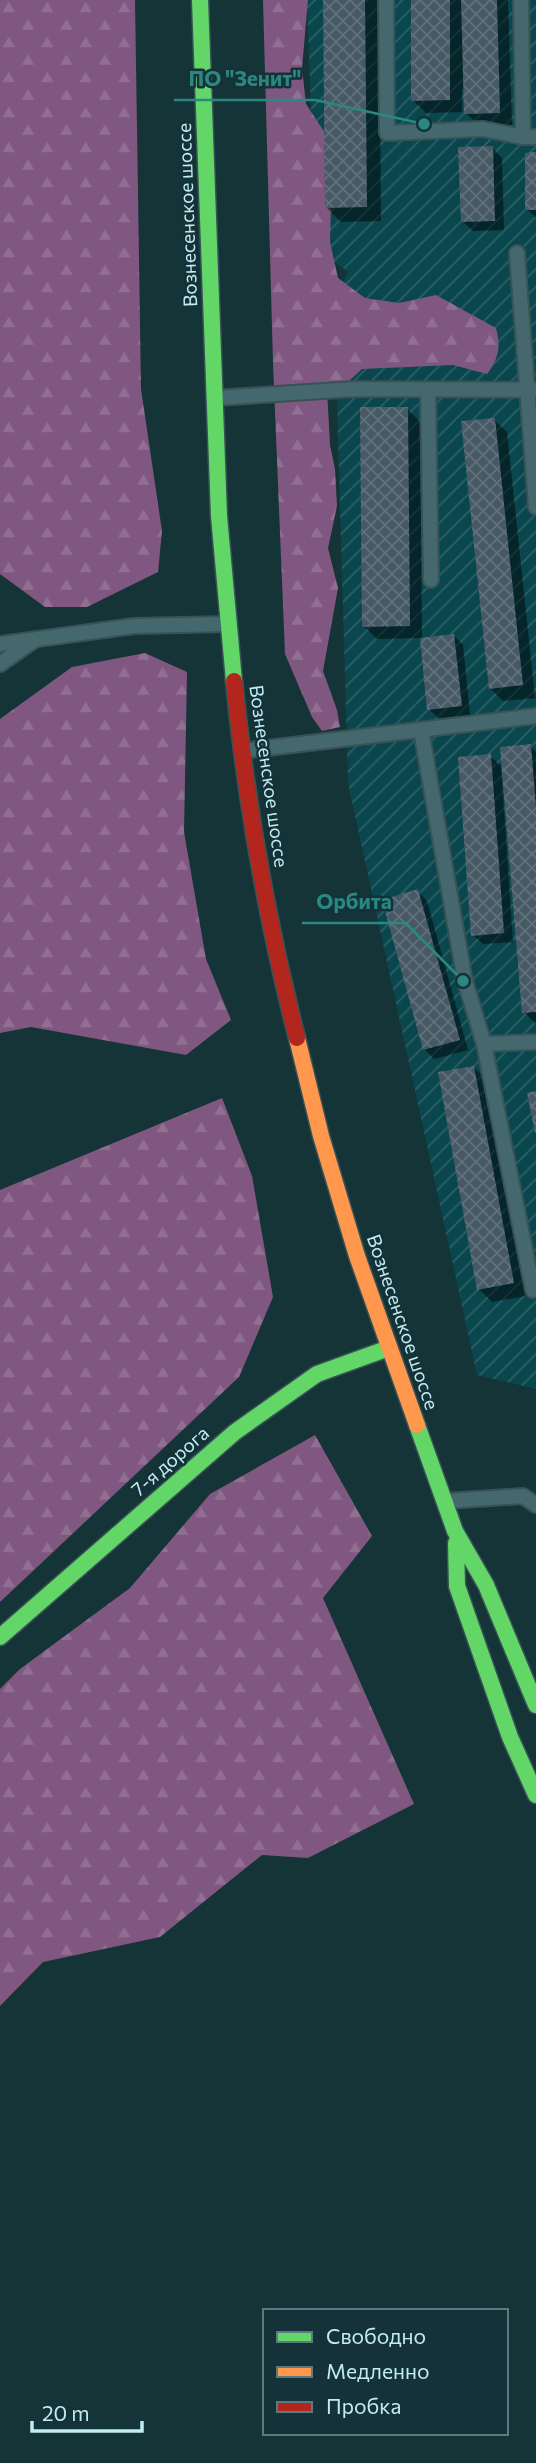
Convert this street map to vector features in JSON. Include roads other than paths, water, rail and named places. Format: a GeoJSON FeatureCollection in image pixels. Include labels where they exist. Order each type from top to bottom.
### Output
{"type":"FeatureCollection","features":[{"type":"Feature","properties":{"kind":"main road","name":"Вознесенское шоссе"},"geometry":{"type":"LineString","coordinates":[[200,0],[219,516],[241,752],[275,951],[314,1110],[357,1256],[455,1531],[486,1585],[536,1705]]}},
{"type":"Feature","properties":{"kind":"main road","name":"7-я дорога"},"geometry":{"type":"LineString","coordinates":[[0,1637],[235,1432],[317,1374],[389,1348]]}},
{"type":"Feature","properties":{"kind":"main road","name":"Вознесенское шоссе"},"geometry":{"type":"LineString","coordinates":[[455,1531],[457,1586],[510,1737],[536,1795]]}},
{"type":"Feature","properties":{"kind":"lane"},"geometry":{"type":"LineString","coordinates":[[386,0],[387,133],[483,129],[530,137],[520,0]]}},
{"type":"Feature","properties":{"kind":"lane"},"geometry":{"type":"LineString","coordinates":[[517,253],[532,390],[536,507]]}},
{"type":"Feature","properties":{"kind":"lane"},"geometry":{"type":"LineString","coordinates":[[214,398],[354,389],[532,390]]}},
{"type":"Feature","properties":{"kind":"lane"},"geometry":{"type":"LineString","coordinates":[[428,391],[431,580]]}},
{"type":"Feature","properties":{"kind":"lane"},"geometry":{"type":"LineString","coordinates":[[0,644],[134,626],[229,624]]}},
{"type":"Feature","properties":{"kind":"lane"},"geometry":{"type":"LineString","coordinates":[[0,664],[37,639]]}},
{"type":"Feature","properties":{"kind":"lane"},"geometry":{"type":"LineString","coordinates":[[241,752],[536,716]]}},
{"type":"Feature","properties":{"kind":"lane"},"geometry":{"type":"LineString","coordinates":[[421,730],[465,981],[484,1044],[533,1290]]}},
{"type":"Feature","properties":{"kind":"lane"},"geometry":{"type":"LineString","coordinates":[[484,1044],[536,1042]]}},
{"type":"Feature","properties":{"kind":"lane"},"geometry":{"type":"LineString","coordinates":[[445,1501],[523,1496],[536,1505]]}},
{"type":"Feature","properties":{"kind":"place","name":"ПО \"Зенит\""},"geometry":{"type":"Point","coordinates":[424,124]}},
{"type":"Feature","properties":{"kind":"place","name":"Орбита"},"geometry":{"type":"Point","coordinates":[463,981]}}]}
